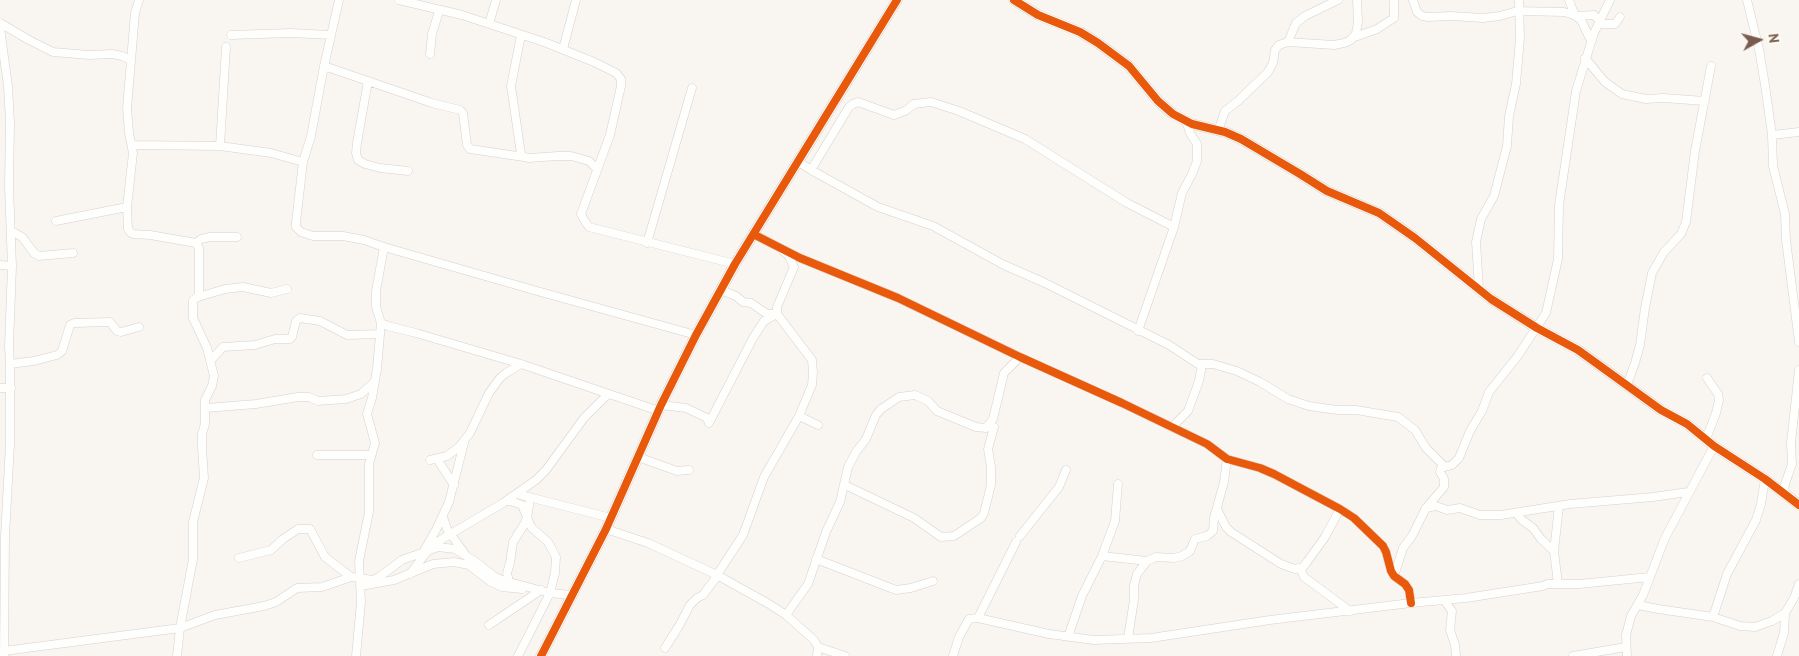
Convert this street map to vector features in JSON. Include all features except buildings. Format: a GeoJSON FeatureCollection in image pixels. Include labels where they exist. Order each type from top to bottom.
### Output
{"type":"FeatureCollection","features":[{"type":"Feature","properties":{"kind":"street"},"geometry":{"type":"LineString","coordinates":[[139,0],[135,13],[127,108],[133,153],[127,207],[128,229],[130,233],[196,243],[201,239],[210,237],[237,237]]}},
{"type":"Feature","properties":{"kind":"street"},"geometry":{"type":"LineString","coordinates":[[340,0],[304,162],[296,228],[313,236],[352,237],[696,334]]}},
{"type":"Feature","properties":{"kind":"street"},"geometry":{"type":"LineString","coordinates":[[399,0],[489,24],[563,49],[616,73],[621,81],[610,135],[596,168],[581,214],[584,220],[589,227],[735,264]]}},
{"type":"Feature","properties":{"kind":"street"},"geometry":{"type":"LineString","coordinates":[[489,24],[496,0]]}},
{"type":"Feature","properties":{"kind":"street"},"geometry":{"type":"LineString","coordinates":[[563,49],[576,0]]}},
{"type":"Feature","properties":{"kind":"street"},"geometry":{"type":"LineString","coordinates":[[541,656],[606,529],[660,408],[696,334],[735,264],[897,0]]}},
{"type":"Feature","properties":{"kind":"street"},"geometry":{"type":"LineString","coordinates":[[1014,0],[1038,16],[1080,32],[1098,43],[1130,66],[1165,108],[1186,121],[1218,130],[1249,144],[1327,191],[1379,213],[1415,238],[1479,289],[1537,328],[1578,350],[1661,410],[1687,424],[1799,505]]}},
{"type":"Feature","properties":{"kind":"street"},"geometry":{"type":"LineString","coordinates":[[1288,42],[1296,23],[1305,16],[1338,0]]}},
{"type":"Feature","properties":{"kind":"street"},"geometry":{"type":"LineString","coordinates":[[1352,38],[1356,33],[1358,22],[1357,0]]}},
{"type":"Feature","properties":{"kind":"street"},"geometry":{"type":"LineString","coordinates":[[1218,130],[1225,111],[1238,102],[1271,68],[1276,47],[1288,42],[1334,45],[1377,30],[1394,18],[1394,0]]}},
{"type":"Feature","properties":{"kind":"street"},"geometry":{"type":"LineString","coordinates":[[1413,0],[1417,12],[1422,16],[1428,17],[1483,18],[1519,11],[1564,12],[1575,16],[1594,15],[1603,24],[1615,24],[1620,17]]}},
{"type":"Feature","properties":{"kind":"street"},"geometry":{"type":"LineString","coordinates":[[1479,289],[1476,242],[1481,219],[1494,196],[1506,146],[1509,116],[1516,84],[1520,38],[1519,0]]}},
{"type":"Feature","properties":{"kind":"street"},"geometry":{"type":"LineString","coordinates":[[1569,0],[1575,16],[1583,24],[1591,41]]}},
{"type":"Feature","properties":{"kind":"street"},"geometry":{"type":"LineString","coordinates":[[1394,576],[1403,548],[1412,536],[1426,508],[1444,487],[1444,480],[1440,470],[1444,466],[1452,465],[1459,458],[1472,426],[1482,411],[1488,392],[1508,369],[1537,328],[1548,308],[1558,259],[1558,218],[1572,109],[1585,58],[1610,0]]}},
{"type":"Feature","properties":{"kind":"street"},"geometry":{"type":"LineString","coordinates":[[1747,0],[1759,49],[1772,135],[1773,166],[1785,214],[1787,247],[1799,342]]}},
{"type":"Feature","properties":{"kind":"street"},"geometry":{"type":"LineString","coordinates":[[430,54],[432,34],[439,11]]}},
{"type":"Feature","properties":{"kind":"street"},"geometry":{"type":"LineString","coordinates":[[0,23],[53,52],[112,54],[131,60]]}},
{"type":"Feature","properties":{"kind":"street"},"geometry":{"type":"LineString","coordinates":[[0,28],[8,86],[10,124],[9,187],[12,266],[9,346],[10,388],[2,610],[4,654],[180,628],[215,615],[276,602],[298,588],[322,587],[351,577],[373,580],[402,560],[438,547],[447,547],[465,555],[495,577],[550,593],[572,595]]}},
{"type":"Feature","properties":{"kind":"street"},"geometry":{"type":"LineString","coordinates":[[230,35],[291,33],[331,35]]}},
{"type":"Feature","properties":{"kind":"street"},"geometry":{"type":"LineString","coordinates":[[521,35],[511,86],[519,150],[524,157]]}},
{"type":"Feature","properties":{"kind":"street"},"geometry":{"type":"LineString","coordinates":[[220,146],[226,47]]}},
{"type":"Feature","properties":{"kind":"street"},"geometry":{"type":"LineString","coordinates":[[1585,58],[1606,82],[1622,94],[1646,99],[1705,101]]}},
{"type":"Feature","properties":{"kind":"street"},"geometry":{"type":"LineString","coordinates":[[324,66],[432,104],[462,112],[467,146],[470,149],[524,157],[571,156],[589,161],[596,168]]}},
{"type":"Feature","properties":{"kind":"street"},"geometry":{"type":"LineString","coordinates":[[1626,385],[1635,364],[1640,345],[1652,273],[1664,252],[1681,234],[1686,222],[1711,66]]}},
{"type":"Feature","properties":{"kind":"street"},"geometry":{"type":"LineString","coordinates":[[368,81],[357,143],[356,153],[358,160],[364,164],[380,168],[408,171]]}},
{"type":"Feature","properties":{"kind":"street"},"geometry":{"type":"LineString","coordinates":[[647,242],[692,88]]}},
{"type":"Feature","properties":{"kind":"street"},"geometry":{"type":"LineString","coordinates":[[811,170],[849,107],[853,104],[858,102],[894,115],[905,111],[914,104],[930,102],[959,111],[1026,139],[1127,203],[1174,227]]}},
{"type":"Feature","properties":{"kind":"street"},"geometry":{"type":"LineString","coordinates":[[1138,331],[1174,227],[1182,193],[1192,174],[1197,156],[1197,143],[1190,134],[1186,121]]}},
{"type":"Feature","properties":{"kind":"street"},"geometry":{"type":"LineString","coordinates":[[0,123],[10,124]]}},
{"type":"Feature","properties":{"kind":"street"},"geometry":{"type":"LineString","coordinates":[[1772,135],[1799,132]]}},
{"type":"Feature","properties":{"kind":"street"},"geometry":{"type":"LineString","coordinates":[[132,145],[220,146],[271,153],[304,162]]}},
{"type":"Feature","properties":{"kind":"street"},"geometry":{"type":"LineString","coordinates":[[799,162],[878,207],[933,226],[1004,265],[1051,286],[1138,331],[1169,344],[1202,365],[1213,364],[1236,371],[1260,382],[1288,399],[1309,406],[1337,410],[1356,410],[1398,417],[1416,430],[1426,448],[1444,466]]}},
{"type":"Feature","properties":{"kind":"street"},"geometry":{"type":"LineString","coordinates":[[0,187],[9,187]]}},
{"type":"Feature","properties":{"kind":"street"},"geometry":{"type":"LineString","coordinates":[[56,221],[127,207]]}},
{"type":"Feature","properties":{"kind":"street"},"geometry":{"type":"LineString","coordinates":[[11,233],[15,232],[22,237],[34,253],[39,256],[73,253]]}},
{"type":"Feature","properties":{"kind":"street"},"geometry":{"type":"LineString","coordinates":[[755,234],[800,258],[898,298],[1172,427],[1206,444],[1227,459],[1260,468],[1340,509],[1354,518],[1383,546],[1394,576],[1405,584],[1409,590],[1411,603]]}},
{"type":"Feature","properties":{"kind":"street"},"geometry":{"type":"LineString","coordinates":[[196,243],[199,248],[200,262],[198,297]]}},
{"type":"Feature","properties":{"kind":"street"},"geometry":{"type":"LineString","coordinates":[[666,648],[680,626],[690,605],[703,595],[743,535],[764,477],[799,416],[812,385],[812,360],[777,314],[777,307],[794,267],[788,255],[773,244]]}},
{"type":"Feature","properties":{"kind":"street"},"geometry":{"type":"LineString","coordinates":[[356,656],[361,586],[360,557],[369,512],[369,464],[375,443],[367,414],[372,398],[380,334],[381,323],[376,307],[376,291],[384,247]]}},
{"type":"Feature","properties":{"kind":"street"},"geometry":{"type":"LineString","coordinates":[[0,265],[12,266]]}},
{"type":"Feature","properties":{"kind":"street"},"geometry":{"type":"LineString","coordinates":[[177,656],[180,628],[193,559],[193,522],[204,478],[202,447],[206,408],[205,396],[212,386],[214,376],[211,360],[193,318],[193,300],[225,289],[242,287],[271,293],[287,290]]}},
{"type":"Feature","properties":{"kind":"street"},"geometry":{"type":"LineString","coordinates":[[721,290],[736,296],[743,302],[750,303],[767,314],[777,314]]}},
{"type":"Feature","properties":{"kind":"street"},"geometry":{"type":"LineString","coordinates":[[381,323],[522,364],[608,394],[660,408],[686,408],[706,418],[709,423],[753,338],[764,321],[777,314]]}},
{"type":"Feature","properties":{"kind":"street"},"geometry":{"type":"LineString","coordinates":[[211,360],[223,347],[255,345],[275,339],[290,339],[296,321],[300,318],[320,321],[347,335],[380,334]]}},
{"type":"Feature","properties":{"kind":"street"},"geometry":{"type":"LineString","coordinates":[[10,364],[34,361],[57,355],[62,351],[70,325],[74,323],[110,322],[120,332],[139,327]]}},
{"type":"Feature","properties":{"kind":"street"},"geometry":{"type":"LineString","coordinates":[[786,615],[808,584],[826,532],[840,502],[847,471],[852,459],[866,439],[872,422],[881,409],[899,397],[915,395],[925,398],[933,408],[942,413],[976,427],[986,428],[993,419],[1004,373],[1020,357]]}},
{"type":"Feature","properties":{"kind":"street"},"geometry":{"type":"LineString","coordinates":[[454,485],[433,459],[447,456],[464,441],[478,418],[489,394],[500,378],[522,364]]}},
{"type":"Feature","properties":{"kind":"street"},"geometry":{"type":"LineString","coordinates":[[1172,427],[1188,411],[1199,381],[1202,365]]}},
{"type":"Feature","properties":{"kind":"street"},"geometry":{"type":"LineString","coordinates":[[1784,493],[1792,464],[1791,443],[1799,370]]}},
{"type":"Feature","properties":{"kind":"street"},"geometry":{"type":"LineString","coordinates":[[1627,656],[1626,647],[1629,623],[1665,538],[1710,442],[1719,400],[1718,394],[1707,378]]}},
{"type":"Feature","properties":{"kind":"street"},"geometry":{"type":"LineString","coordinates":[[206,408],[256,404],[298,397],[309,397],[318,401],[346,399],[361,394],[373,383]]}},
{"type":"Feature","properties":{"kind":"street"},"geometry":{"type":"LineString","coordinates":[[0,388],[10,388]]}},
{"type":"Feature","properties":{"kind":"street"},"geometry":{"type":"LineString","coordinates":[[425,551],[507,501],[546,470],[584,418],[608,394]]}},
{"type":"Feature","properties":{"kind":"street"},"geometry":{"type":"LineString","coordinates":[[799,416],[818,425]]}},
{"type":"Feature","properties":{"kind":"street"},"geometry":{"type":"LineString","coordinates":[[845,485],[914,518],[941,537],[954,536],[981,518],[984,513],[992,479],[988,448],[994,427]]}},
{"type":"Feature","properties":{"kind":"street"},"geometry":{"type":"LineString","coordinates":[[410,574],[443,517],[454,485],[464,441]]}},
{"type":"Feature","properties":{"kind":"street"},"geometry":{"type":"LineString","coordinates":[[317,455],[371,455]]}},
{"type":"Feature","properties":{"kind":"street"},"geometry":{"type":"LineString","coordinates":[[638,456],[677,471],[689,470]]}},
{"type":"Feature","properties":{"kind":"street"},"geometry":{"type":"LineString","coordinates":[[1102,556],[1147,561],[1156,558],[1174,558],[1187,554],[1192,548],[1195,539],[1206,536],[1214,530],[1214,521],[1224,482],[1227,459]]}},
{"type":"Feature","properties":{"kind":"street"},"geometry":{"type":"LineString","coordinates":[[978,618],[1018,539],[1058,487],[1066,470]]}},
{"type":"Feature","properties":{"kind":"street"},"geometry":{"type":"LineString","coordinates":[[1713,617],[1727,574],[1756,520],[1761,504],[1764,479]]}},
{"type":"Feature","properties":{"kind":"street"},"geometry":{"type":"LineString","coordinates":[[1068,636],[1082,596],[1102,556],[1115,521],[1118,484]]}},
{"type":"Feature","properties":{"kind":"street"},"geometry":{"type":"LineString","coordinates":[[1426,508],[1436,506],[1447,510],[1460,508],[1485,515],[1516,513],[1559,506],[1653,498],[1688,492]]}},
{"type":"Feature","properties":{"kind":"street"},"geometry":{"type":"LineString","coordinates":[[517,494],[611,518]]}},
{"type":"Feature","properties":{"kind":"street"},"geometry":{"type":"LineString","coordinates":[[509,582],[507,573],[513,542],[526,518],[530,497]]}},
{"type":"Feature","properties":{"kind":"street"},"geometry":{"type":"LineString","coordinates":[[507,501],[522,505],[531,527],[548,542],[555,552],[557,563],[550,593],[518,656]]}},
{"type":"Feature","properties":{"kind":"street"},"geometry":{"type":"LineString","coordinates":[[1558,584],[1554,551],[1559,506]]}},
{"type":"Feature","properties":{"kind":"street"},"geometry":{"type":"LineString","coordinates":[[1217,509],[1226,527],[1231,532],[1287,568],[1295,569],[1300,568],[1307,562],[1325,537],[1340,509]]}},
{"type":"Feature","properties":{"kind":"street"},"geometry":{"type":"LineString","coordinates":[[1516,513],[1554,551]]}},
{"type":"Feature","properties":{"kind":"street"},"geometry":{"type":"LineString","coordinates":[[443,517],[450,534],[465,555]]}},
{"type":"Feature","properties":{"kind":"street"},"geometry":{"type":"LineString","coordinates":[[239,558],[271,550],[298,529],[310,529],[325,557],[351,577]]}},
{"type":"Feature","properties":{"kind":"street"},"geometry":{"type":"LineString","coordinates":[[606,529],[648,543],[717,575],[786,615],[814,640],[818,647],[817,656]]}},
{"type":"Feature","properties":{"kind":"street"},"geometry":{"type":"LineString","coordinates":[[816,559],[896,590],[911,588],[933,581]]}},
{"type":"Feature","properties":{"kind":"street"},"geometry":{"type":"LineString","coordinates":[[1128,638],[1134,600],[1134,585],[1137,574],[1147,561]]}},
{"type":"Feature","properties":{"kind":"street"},"geometry":{"type":"LineString","coordinates":[[361,586],[386,582],[433,564],[463,563],[474,568],[491,582],[502,587],[538,590]]}},
{"type":"Feature","properties":{"kind":"street"},"geometry":{"type":"LineString","coordinates":[[1300,568],[1304,577],[1350,611]]}},
{"type":"Feature","properties":{"kind":"street"},"geometry":{"type":"LineString","coordinates":[[953,656],[959,637],[970,619],[978,618],[1049,634],[1094,640],[1151,638],[1234,625],[1411,603],[1487,596],[1547,584],[1579,584],[1650,577]]}},
{"type":"Feature","properties":{"kind":"street"},"geometry":{"type":"LineString","coordinates":[[1638,605],[1713,617],[1732,624],[1748,627],[1772,622],[1785,613],[1794,598],[1799,584]]}},
{"type":"Feature","properties":{"kind":"street"},"geometry":{"type":"LineString","coordinates":[[489,625],[538,590]]}},
{"type":"Feature","properties":{"kind":"street"},"geometry":{"type":"LineString","coordinates":[[1444,600],[1452,611],[1450,630],[1456,656]]}},
{"type":"Feature","properties":{"kind":"street"},"geometry":{"type":"LineString","coordinates":[[1777,656],[1784,633],[1785,613]]}},
{"type":"Feature","properties":{"kind":"street"},"geometry":{"type":"LineString","coordinates":[[818,647],[845,656]]}},
{"type":"Feature","properties":{"kind":"street"},"geometry":{"type":"LineString","coordinates":[[1573,656],[1626,647]]}},
{"type":"Feature","properties":{"kind":"cycle path"},"geometry":{"type":"LineString","coordinates":[[541,656],[606,529],[661,405],[696,335],[735,264],[897,0]]}},
{"type":"Feature","properties":{"kind":"cycle path"},"geometry":{"type":"LineString","coordinates":[[1014,0],[1038,15],[1080,32],[1098,43],[1129,66],[1158,101],[1173,114],[1192,124],[1225,132],[1241,139],[1327,191],[1379,213],[1415,238],[1491,299],[1537,328],[1578,350],[1661,410],[1687,424],[1714,446],[1765,479],[1799,505]]}},
{"type":"Feature","properties":{"kind":"cycle path"},"geometry":{"type":"LineString","coordinates":[[755,235],[800,258],[898,298],[1020,357],[1122,403],[1207,444],[1227,459],[1274,474],[1340,509],[1354,518],[1383,546],[1391,571],[1409,590],[1411,603]]}}]}
